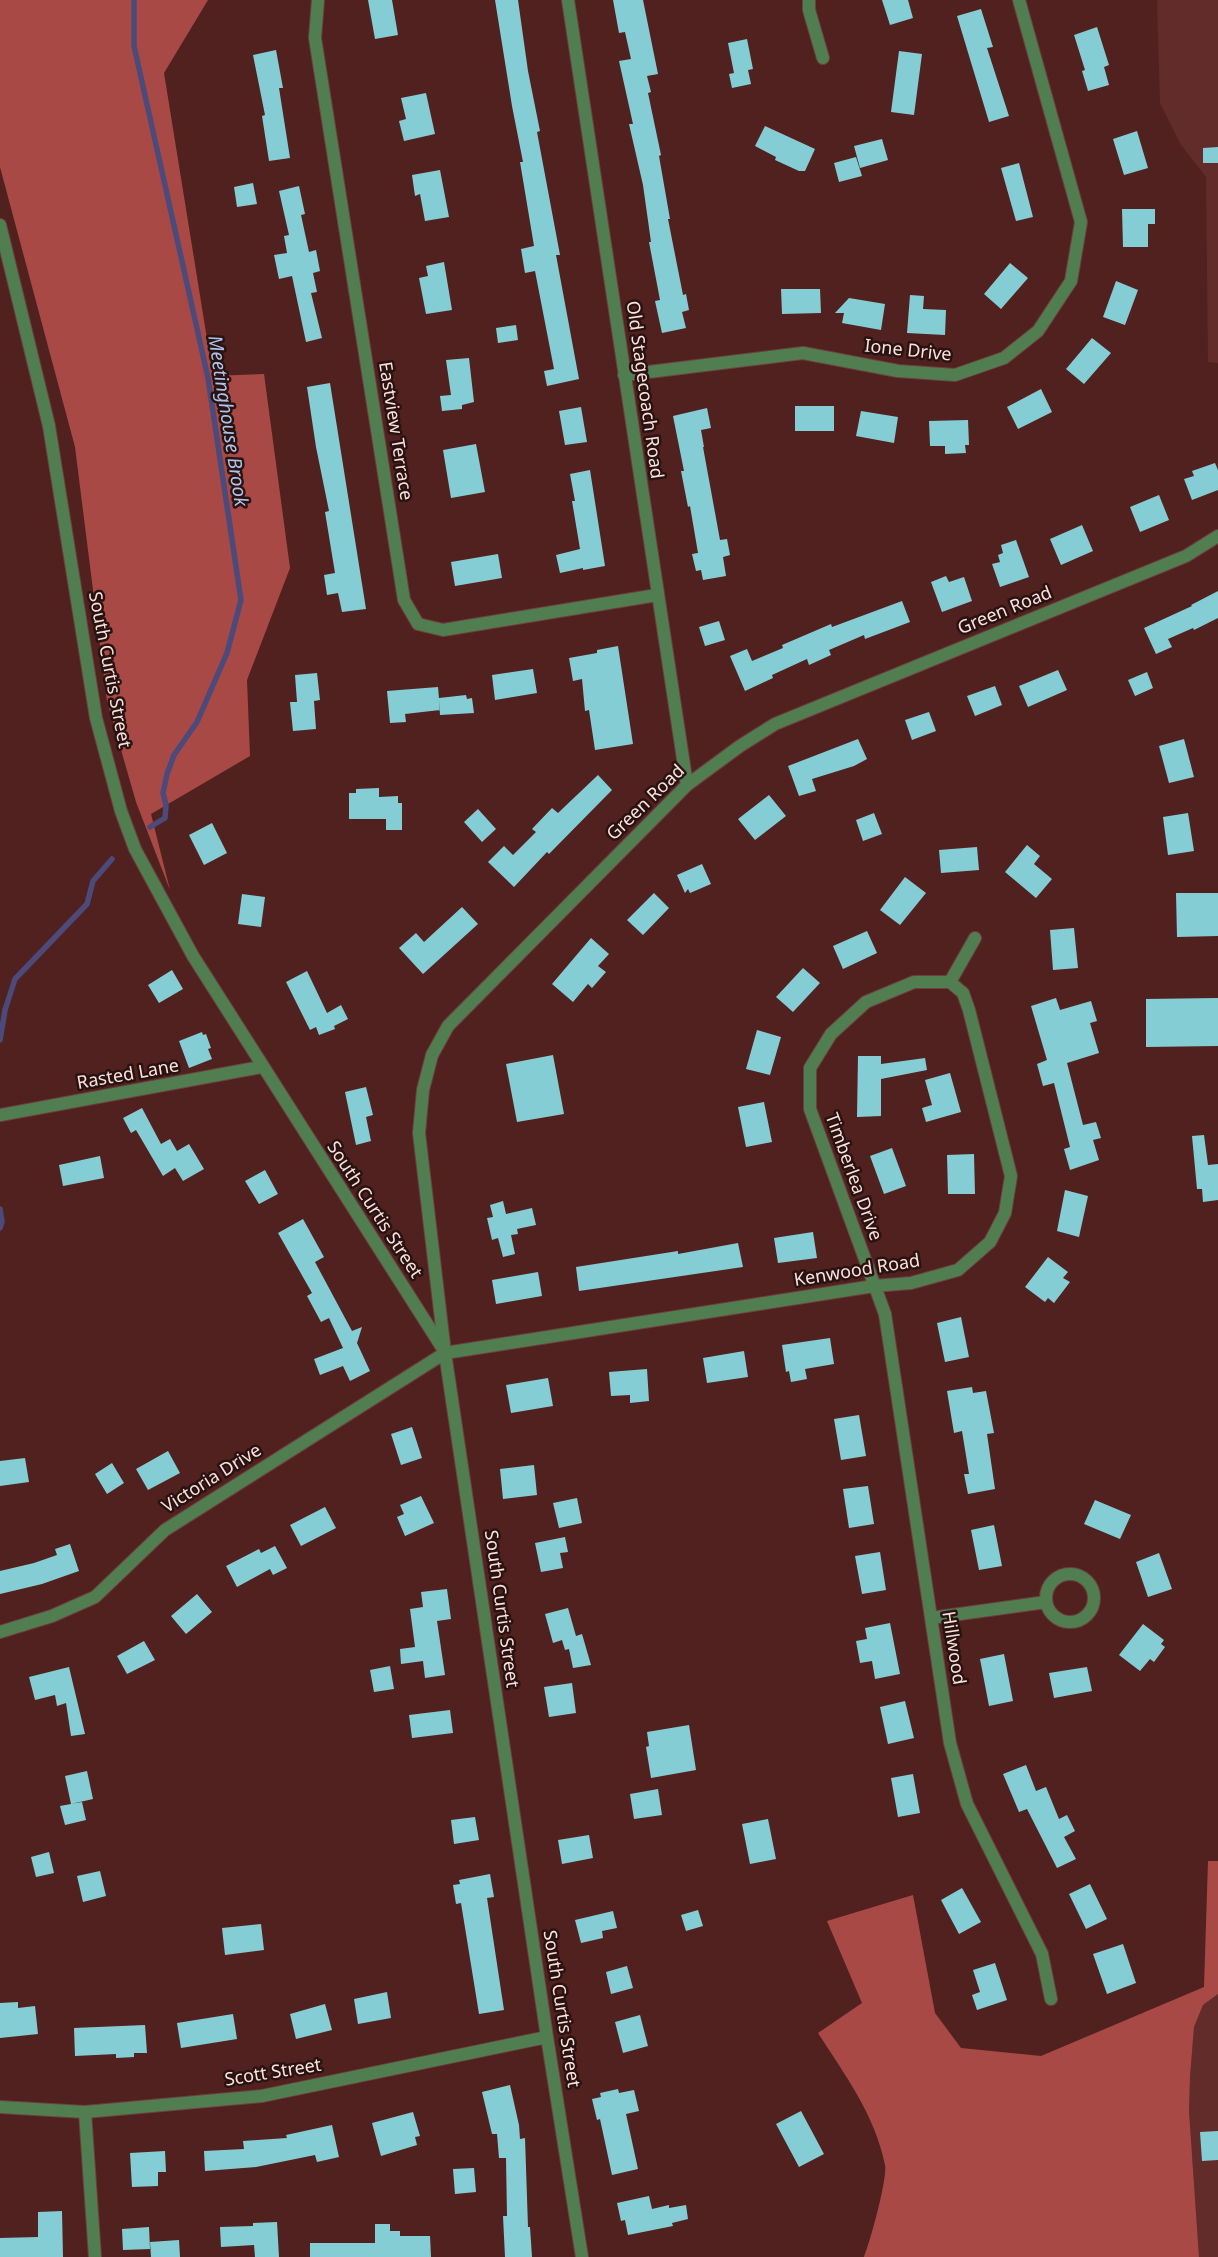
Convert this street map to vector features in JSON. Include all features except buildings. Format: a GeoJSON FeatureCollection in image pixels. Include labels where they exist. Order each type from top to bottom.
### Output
{"type":"FeatureCollection","features":[{"type":"Feature","properties":{"kind":"street","name":"Eastview Terrace"},"geometry":{"type":"LineString","coordinates":[[318,0],[315,38],[404,600],[418,624],[443,630],[657,595]]}},
{"type":"Feature","properties":{"kind":"street","name":"Old Stagecoach Road"},"geometry":{"type":"LineString","coordinates":[[568,0],[687,785]]}},
{"type":"Feature","properties":{"kind":"street"},"geometry":{"type":"LineString","coordinates":[[809,0],[809,10],[823,58]]}},
{"type":"Feature","properties":{"kind":"street","name":"Ione Drive"},"geometry":{"type":"LineString","coordinates":[[624,375],[803,353],[898,371],[955,375],[1004,358],[1038,331],[1071,281],[1081,222],[1019,0]]}},
{"type":"Feature","properties":{"kind":"street","name":"South Curtis Street"},"geometry":{"type":"LineString","coordinates":[[0,225],[49,426],[96,718],[122,811],[135,849],[153,886],[192,956],[445,1353],[547,2037],[582,2257]]}},
{"type":"Feature","properties":{"kind":"street","name":"Green Road"},"geometry":{"type":"LineString","coordinates":[[445,1353],[419,1134],[423,1090],[432,1055],[448,1026],[687,785],[740,746],[775,724],[1186,556],[1218,536]]}},
{"type":"Feature","properties":{"kind":"street"},"geometry":{"type":"LineString","coordinates":[[950,982],[975,938]]}},
{"type":"Feature","properties":{"kind":"street","name":"Timberlea Drive"},"geometry":{"type":"LineString","coordinates":[[874,1286],[810,1109],[810,1068],[831,1034],[866,1002],[914,982],[950,982]]}},
{"type":"Feature","properties":{"kind":"street","name":"Kenwood Road"},"geometry":{"type":"LineString","coordinates":[[445,1353],[874,1286],[912,1283],[958,1270],[990,1242],[1005,1213],[1011,1176],[969,1010],[963,993],[950,982]]}},
{"type":"Feature","properties":{"kind":"street","name":"Rasted Lane"},"geometry":{"type":"LineString","coordinates":[[4,1114],[262,1067]]}},
{"type":"Feature","properties":{"kind":"street","name":"Hillwood"},"geometry":{"type":"LineString","coordinates":[[874,1286],[885,1314],[950,1743],[967,1804],[1042,1954],[1051,2000]]}},
{"type":"Feature","properties":{"kind":"street","name":"Victoria Drive"},"geometry":{"type":"LineString","coordinates":[[0,1632],[52,1616],[95,1597],[165,1530],[445,1353]]}},
{"type":"Feature","properties":{"kind":"street"},"geometry":{"type":"LineString","coordinates":[[931,1618],[1046,1602]]}},
{"type":"Feature","properties":{"kind":"street","name":"Scott Street"},"geometry":{"type":"LineString","coordinates":[[0,2107],[85,2112],[262,2096],[547,2037]]}},
{"type":"Feature","properties":{"kind":"street"},"geometry":{"type":"LineString","coordinates":[[85,2112],[95,2257]]}},
{"type":"Feature","properties":{"kind":"shaded area"},"geometry":{"type":"Polygon","coordinates":[[[0,0],[208,0],[164,73],[213,376],[264,374],[290,568],[247,680],[250,756],[151,814],[170,890],[136,802],[107,701],[75,447],[0,167],[0,0]]]}},
{"type":"Feature","properties":{"kind":"shaded area"},"geometry":{"type":"Polygon","coordinates":[[[1157,0],[1218,0],[1218,363],[1208,362],[1206,177],[1181,145],[1160,103],[1157,0]]]}},
{"type":"Feature","properties":{"kind":"shaded area"},"geometry":{"type":"Polygon","coordinates":[[[1208,1861],[1218,1861],[1218,1994],[1203,2005],[1194,2027],[1189,2111],[1199,2257],[864,2257],[881,2196],[885,2165],[867,2112],[818,2033],[862,2003],[827,1921],[913,1895],[935,2013],[961,2048],[1041,2056],[1204,1987],[1208,1861]]]}},
{"type":"Feature","properties":{"kind":"shaded area"},"geometry":{"type":"Polygon","coordinates":[[[1218,1994],[1218,2257],[1199,2257],[1189,2111],[1190,2077],[1194,2027],[1203,2005],[1218,1994]]]}},
{"type":"Feature","properties":{"kind":"waterway","name":"Meetinghouse Brook"},"geometry":{"type":"LineString","coordinates":[[134,0],[134,46],[208,378],[241,600],[227,653],[197,722],[174,755],[167,774],[163,793],[166,805],[165,818],[150,827]]}},
{"type":"Feature","properties":{"kind":"waterway","name":"Meetinghouse Brook"},"geometry":{"type":"LineString","coordinates":[[0,1040],[5,1010],[15,979],[87,904],[93,881],[112,859]]}},
{"type":"Feature","properties":{"kind":"waterway","name":"Meetinghouse Brook"},"geometry":{"type":"LineString","coordinates":[[0,1209],[2,1222],[0,1228]]}}]}
